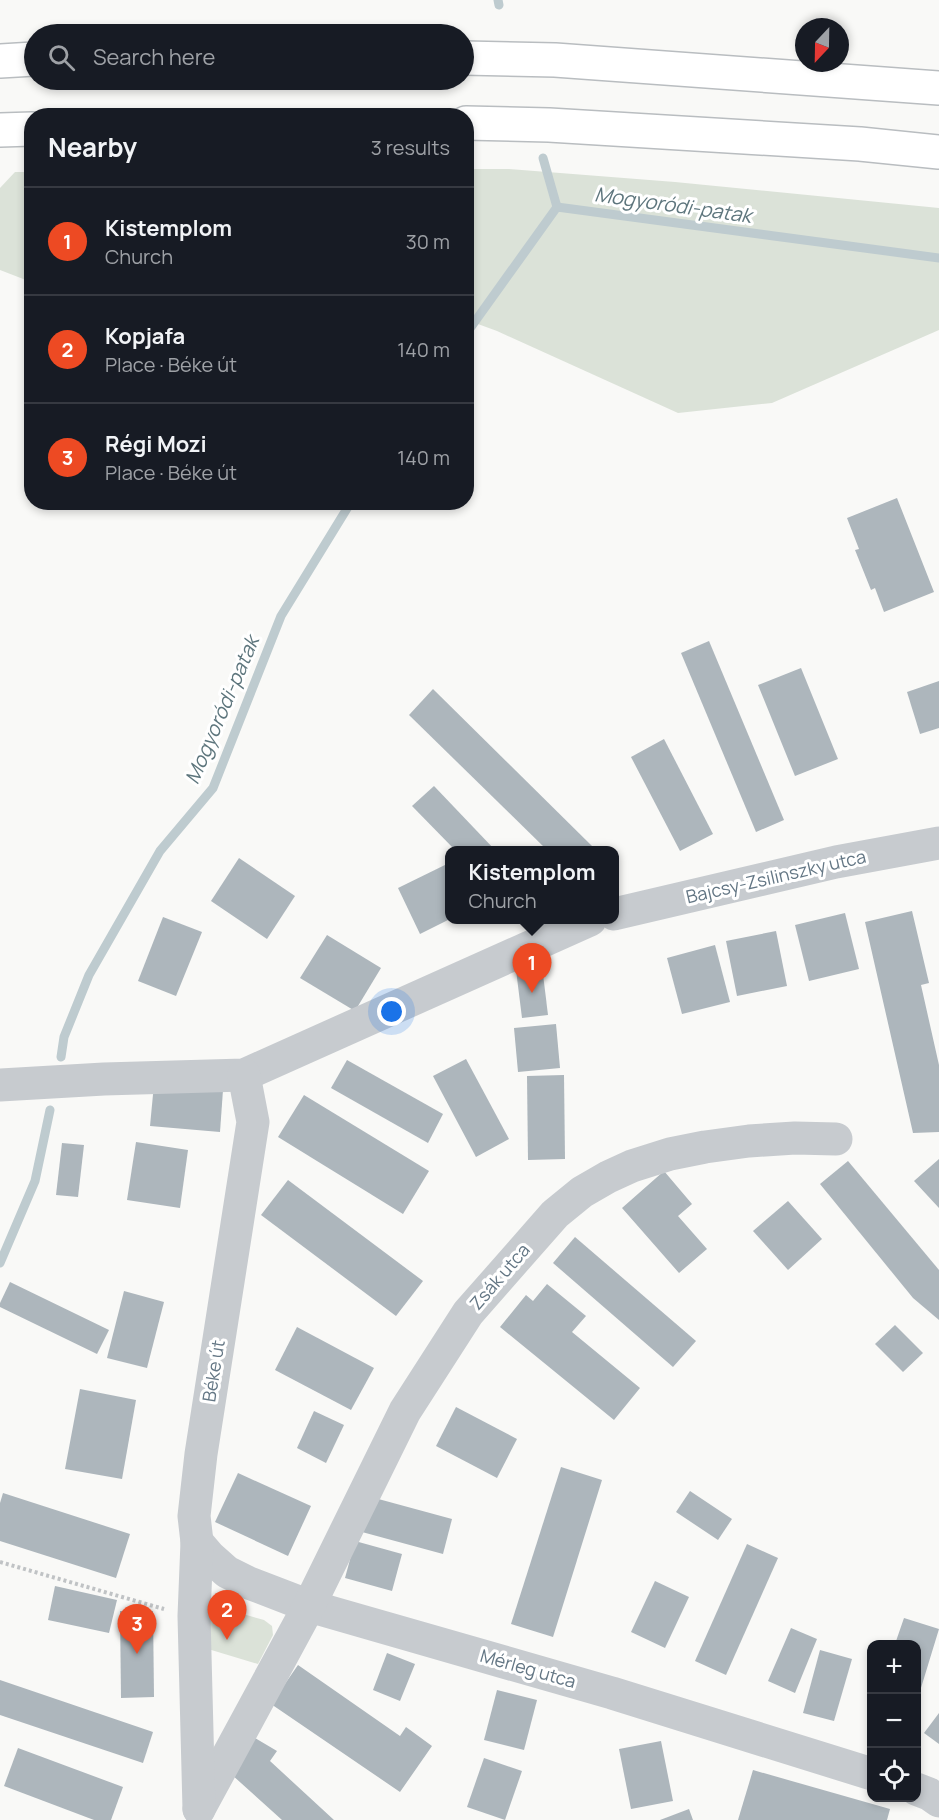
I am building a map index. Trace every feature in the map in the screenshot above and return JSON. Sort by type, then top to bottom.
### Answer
[{"type":"highway","points":[[474,58],[555,60],[939,88]]},
{"type":"highway","points":[[0,61],[24,60]]},
{"type":"highway","points":[[474,123],[549,125],[860,144],[939,152]]},
{"type":"highway","points":[[0,130],[24,129]]},
{"type":"street","name":"Bajcsy-Zsilinszky utca","points":[[619,913],[836,862],[939,843]]},
{"type":"street","points":[[7,1085],[104,1079],[244,1075],[581,924]]},
{"type":"street","name":"Béke út","points":[[198,1814],[194,1616],[197,1542],[194,1516],[201,1454],[253,1122],[244,1075]]},
{"type":"street","name":"Zsák utca","points":[[309,1606],[410,1402],[468,1313],[555,1214],[582,1192],[608,1178],[632,1166],[670,1154],[749,1141],[795,1138],[836,1139]]},
{"type":"street","name":"Mérleg utca","points":[[197,1542],[227,1572],[309,1606],[612,1694],[867,1772]]},
{"type":"street","name":"Béke út","points":[[198,1814],[309,1606]]},
{"type":"street","points":[[921,1791],[939,1801]]},
{"type":"path","points":[[0,1562],[194,1616]]},
{"type":"shaded area","points":[[474,169],[509,169],[675,182],[939,208],[939,330],[772,403],[678,413],[474,323]]},
{"type":"shaded area","points":[[15,172],[24,172],[24,279],[0,270],[0,188]]},
{"type":"shaded area","points":[[229,1610],[264,1620],[272,1626],[273,1635],[258,1664],[208,1649],[208,1620],[216,1613]]},
{"type":"building","points":[[897,498],[934,592],[884,612],[875,588],[871,590],[855,550],[859,549],[847,518]]},
{"type":"building","points":[[709,641],[784,820],[756,832],[681,653]]},
{"type":"building","points":[[801,668],[838,759],[795,776],[758,685]]},
{"type":"building","points":[[939,681],[939,728],[920,734],[907,692]]},
{"type":"building","points":[[433,689],[592,846],[543,846],[409,715]]},
{"type":"building","points":[[664,739],[713,834],[680,851],[631,757]]},
{"type":"building","points":[[434,786],[491,846],[451,846],[412,806]]},
{"type":"building","points":[[239,858],[295,896],[267,939],[211,901]]},
{"type":"building","points":[[445,865],[445,922],[420,934],[398,888]]},
{"type":"building","points":[[912,911],[929,983],[921,985],[939,1065],[939,1132],[913,1133],[865,922]]},
{"type":"building","points":[[845,913],[859,969],[809,981],[795,925]]},
{"type":"building","points":[[163,917],[202,932],[176,996],[138,981]]},
{"type":"building","points":[[776,931],[787,986],[737,996],[726,941]]},
{"type":"building","points":[[327,935],[381,968],[355,1011],[300,978]]},
{"type":"building","points":[[715,945],[730,1002],[682,1014],[667,958]]},
{"type":"building","points":[[542,966],[548,1015],[522,1018],[516,970]]},
{"type":"building","points":[[556,1024],[560,1068],[518,1072],[514,1028]]},
{"type":"building","points":[[466,1059],[509,1139],[476,1157],[433,1076]]},
{"type":"building","points":[[347,1060],[443,1114],[428,1143],[331,1088]]},
{"type":"building","points":[[564,1075],[565,1159],[528,1160],[527,1076]]},
{"type":"building","points":[[154,1084],[223,1090],[220,1132],[150,1126]]},
{"type":"building","points":[[304,1095],[429,1171],[403,1214],[278,1137]]},
{"type":"building","points":[[136,1142],[188,1150],[180,1208],[127,1200]]},
{"type":"building","points":[[62,1143],[84,1145],[78,1197],[56,1195]]},
{"type":"building","points":[[939,1159],[939,1208],[914,1181]]},
{"type":"building","points":[[848,1161],[939,1270],[939,1320],[913,1298],[820,1184]]},
{"type":"building","points":[[664,1171],[692,1204],[678,1216],[707,1249],[679,1273],[622,1208]]},
{"type":"building","points":[[288,1180],[423,1281],[396,1316],[261,1215]]},
{"type":"building","points":[[788,1201],[822,1239],[788,1270],[753,1231]]},
{"type":"building","points":[[575,1237],[696,1341],[673,1367],[553,1263]]},
{"type":"building","points":[[10,1282],[109,1330],[97,1354],[0,1307]]},
{"type":"building","points":[[547,1284],[586,1316],[572,1332],[640,1388],[614,1420],[500,1327],[526,1295],[533,1301]]},
{"type":"building","points":[[124,1291],[164,1302],[147,1368],[107,1358]]},
{"type":"building","points":[[895,1325],[923,1353],[903,1372],[875,1344]]},
{"type":"building","points":[[297,1327],[374,1368],[351,1410],[275,1370]]},
{"type":"building","points":[[80,1389],[136,1400],[122,1479],[65,1469]]},
{"type":"building","points":[[456,1407],[517,1439],[497,1478],[436,1446]]},
{"type":"building","points":[[314,1411],[344,1425],[326,1463],[297,1448]]},
{"type":"building","points":[[561,1467],[602,1480],[553,1637],[511,1624]]},
{"type":"building","points":[[238,1473],[311,1506],[288,1556],[215,1522]]},
{"type":"building","points":[[690,1491],[732,1519],[718,1540],[676,1512]]},
{"type":"building","points":[[3,1493],[130,1534],[116,1578],[0,1541],[0,1503]]},
{"type":"building","points":[[371,1497],[452,1519],[443,1554],[362,1532]]},
{"type":"building","points":[[355,1541],[402,1554],[392,1591],[345,1578]]},
{"type":"building","points":[[747,1544],[778,1558],[726,1675],[695,1661]]},
{"type":"building","points":[[655,1581],[689,1597],[665,1648],[631,1632]]},
{"type":"building","points":[[55,1586],[117,1600],[109,1633],[48,1620]]},
{"type":"building","points":[[120,1611],[153,1611],[154,1697],[121,1698]]},
{"type":"building","points":[[904,1618],[939,1629],[921,1688],[921,1640],[896,1640]]},
{"type":"building","points":[[791,1628],[817,1639],[795,1693],[768,1681]]},
{"type":"building","points":[[820,1650],[852,1659],[834,1721],[803,1713]]},
{"type":"building","points":[[387,1653],[415,1664],[400,1701],[373,1690]]},
{"type":"building","points":[[298,1665],[400,1736],[406,1727],[432,1746],[400,1792],[271,1704]]},
{"type":"building","points":[[0,1680],[153,1732],[143,1763],[0,1715]]},
{"type":"building","points":[[497,1690],[537,1700],[524,1750],[484,1740]]},
{"type":"building","points":[[939,1713],[939,1744],[924,1733]]},
{"type":"building","points":[[255,1738],[277,1751],[270,1761],[334,1820],[282,1820],[231,1774]]},
{"type":"building","points":[[661,1741],[673,1801],[631,1809],[619,1749]]},
{"type":"building","points":[[18,1748],[123,1787],[111,1820],[94,1820],[4,1786]]},
{"type":"building","points":[[484,1758],[522,1771],[505,1820],[467,1807]]},
{"type":"building","points":[[753,1770],[890,1809],[887,1820],[738,1820]]},
{"type":"building","points":[[689,1809],[693,1820],[660,1820]]},
{"type":"waterway","points":[[498,0],[499,5]]},
{"type":"waterway","points":[[543,158],[557,207]]},
{"type":"waterway","name":"Mogyoródi-patak","points":[[474,323],[557,207],[939,258]]},
{"type":"waterway","name":"Mogyoródi-patak","points":[[61,1057],[64,1037],[89,975],[160,851],[213,788],[281,616],[346,510]]},
{"type":"waterway","points":[[0,1263],[35,1181],[50,1110]]},
{"type":"place","name":"Kistemplom","points":[[532,993]]},
{"type":"place","name":"Kopjafa","points":[[227,1640]]},
{"type":"place","name":"Régi Mozi","points":[[137,1654]]}]
